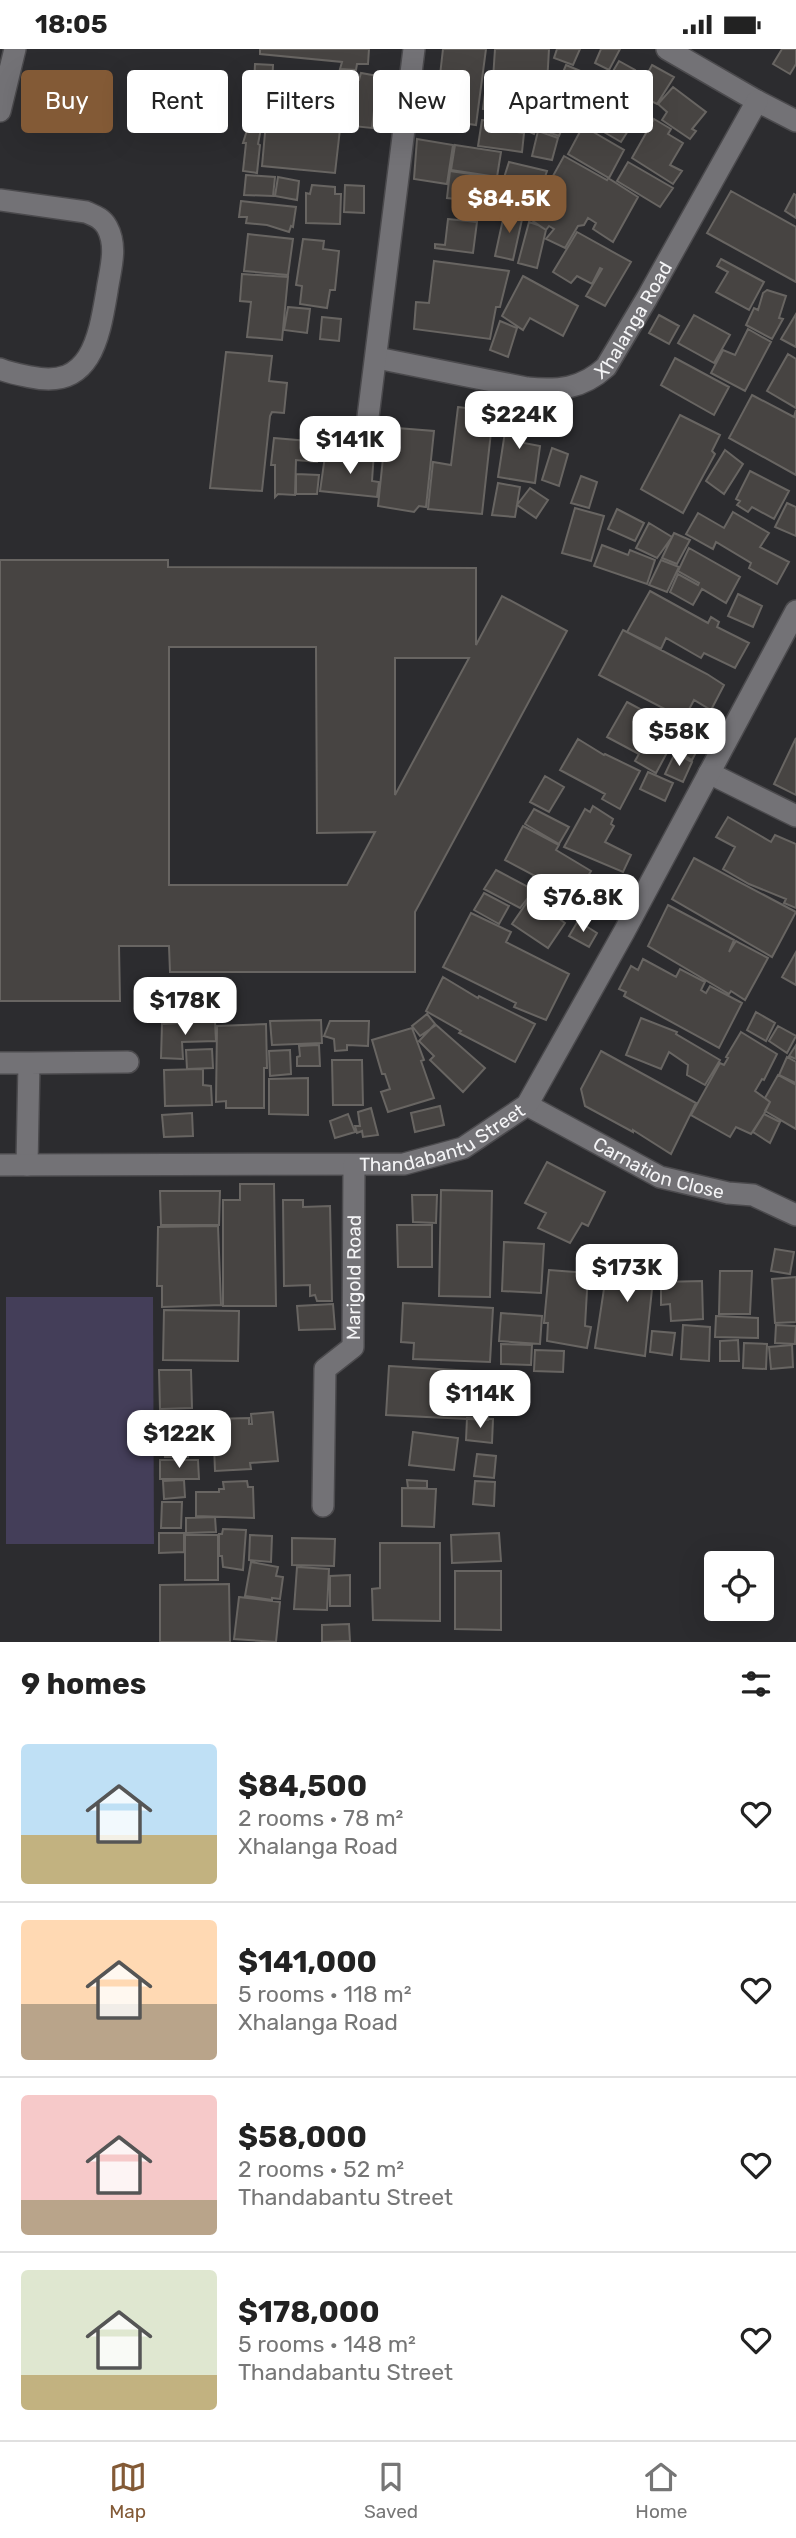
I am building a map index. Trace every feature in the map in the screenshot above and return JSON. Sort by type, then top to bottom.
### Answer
[{"type":"street","points":[[0,111],[15,49]]},
{"type":"street","points":[[366,433],[414,49]]},
{"type":"street","points":[[667,49],[796,121]]},
{"type":"street","name":"Xhalanga Road","points":[[377,358],[527,388],[551,390],[571,388],[597,376],[606,367],[647,298],[757,101]]},
{"type":"street","points":[[0,200],[86,212],[99,217],[108,229],[114,250],[93,349],[85,366],[65,378],[47,380],[0,369]]},
{"type":"street","name":"Thandabantu Street","points":[[0,1165],[404,1164],[463,1149],[527,1105],[624,932],[796,611]]},
{"type":"street","points":[[709,773],[796,816]]},
{"type":"street","points":[[0,1063],[128,1062]]},
{"type":"street","points":[[27,1165],[29,1063]]},
{"type":"street","name":"Carnation Close","points":[[527,1105],[660,1177],[728,1193],[754,1195],[796,1215]]},
{"type":"street","name":"Marigold Road","points":[[323,1506],[325,1370],[353,1347],[354,1165]]},
{"type":"shaded area","points":[[6,1297],[153,1297],[154,1544],[6,1544]]},
{"type":"building","points":[[260,49],[369,49],[368,64],[357,64],[356,70],[340,69],[342,62],[260,54]]},
{"type":"building","points":[[443,49],[486,49],[476,125],[470,124],[470,70],[441,70]]},
{"type":"building","points":[[495,49],[549,49],[548,70],[494,70]]},
{"type":"building","points":[[557,49],[580,49],[573,65],[554,58]]},
{"type":"building","points":[[601,49],[620,49],[609,70],[595,63]]},
{"type":"building","points":[[782,49],[796,49],[796,64],[790,74],[773,64]]},
{"type":"building","points":[[619,61],[635,70],[614,70]]},
{"type":"building","points":[[255,64],[273,65],[273,70],[255,70]]},
{"type":"building","points":[[566,65],[578,70],[564,70]]},
{"type":"building","points":[[652,65],[674,77],[657,104],[653,102],[653,70],[649,70]]},
{"type":"building","points":[[361,73],[373,75],[372,128],[359,127]]},
{"type":"building","points":[[673,87],[706,112],[692,129],[696,131],[690,139],[662,120],[667,112],[658,104]]},
{"type":"building","points":[[482,120],[484,133],[524,133],[522,152],[478,146]]},
{"type":"building","points":[[653,121],[671,129],[668,134],[683,143],[670,165],[682,171],[673,184],[632,158],[646,133],[653,133]]},
{"type":"building","points":[[246,133],[260,133],[257,173],[243,171],[246,143],[243,143]]},
{"type":"building","points":[[265,133],[340,133],[335,173],[262,166]]},
{"type":"building","points":[[538,133],[558,138],[552,160],[532,156]]},
{"type":"building","points":[[579,133],[595,133],[624,150],[609,178],[568,154]]},
{"type":"building","points":[[606,133],[627,133],[621,142]]},
{"type":"building","points":[[417,139],[453,145],[447,184],[414,179]]},
{"type":"building","points":[[455,145],[501,152],[497,177],[451,170]]},
{"type":"building","points":[[564,156],[638,197],[613,242],[593,229],[596,223],[588,218],[584,225],[578,226],[565,248],[546,239],[554,229],[549,226],[546,230],[533,221],[543,207],[538,203]]},
{"type":"building","points":[[509,162],[547,171],[535,207],[513,201],[509,210],[495,206]]},
{"type":"building","points":[[628,162],[673,188],[660,207],[617,181]]},
{"type":"building","points":[[450,171],[490,177],[485,202],[447,198]]},
{"type":"building","points":[[246,175],[275,177],[273,196],[244,195]]},
{"type":"building","points":[[278,177],[299,181],[297,200],[275,196]]},
{"type":"building","points":[[312,185],[335,187],[335,194],[341,194],[340,224],[306,223],[306,193],[310,194]]},
{"type":"building","points":[[345,185],[364,186],[364,213],[344,212]]},
{"type":"building","points":[[731,191],[796,227],[796,282],[707,233]]},
{"type":"building","points":[[794,194],[796,195],[796,218],[785,211]]},
{"type":"building","points":[[241,201],[296,207],[293,227],[291,226],[289,232],[267,225],[246,223],[247,217],[239,217]]},
{"type":"building","points":[[505,210],[523,215],[513,260],[495,256]]},
{"type":"building","points":[[448,219],[477,222],[473,253],[435,248],[435,244],[445,245]]},
{"type":"building","points":[[529,222],[546,230],[537,268],[518,263]]},
{"type":"building","points":[[577,232],[631,262],[605,306],[586,296],[602,269],[600,268],[592,284],[577,276],[571,283],[553,272]]},
{"type":"building","points":[[248,234],[293,239],[288,275],[244,271]]},
{"type":"building","points":[[303,239],[324,241],[323,249],[339,251],[335,290],[330,290],[327,308],[300,304],[302,286],[296,285]]},
{"type":"building","points":[[721,259],[764,282],[749,310],[716,292],[728,272],[717,266]]},
{"type":"building","points":[[434,261],[509,271],[500,307],[496,307],[490,339],[414,329],[416,302],[429,303]]},
{"type":"building","points":[[242,274],[288,277],[282,340],[247,337],[251,302],[240,301]]},
{"type":"building","points":[[523,276],[578,306],[563,336],[530,318],[523,330],[502,316]]},
{"type":"building","points":[[767,290],[786,296],[779,318],[783,319],[772,339],[746,325],[754,308],[758,310],[763,293]]},
{"type":"building","points":[[288,307],[310,309],[307,333],[284,330]]},
{"type":"building","points":[[796,314],[796,347],[781,339]]},
{"type":"building","points":[[659,315],[679,326],[669,344],[649,333]]},
{"type":"building","points":[[694,315],[730,335],[714,363],[678,343]]},
{"type":"building","points":[[322,317],[341,319],[339,341],[320,339]]},
{"type":"building","points":[[500,321],[517,328],[508,357],[490,350]]},
{"type":"building","points":[[748,329],[771,342],[745,391],[711,373],[723,350],[735,355]]},
{"type":"building","points":[[226,352],[272,356],[269,381],[287,383],[284,413],[272,412],[270,416],[262,491],[210,488]]},
{"type":"building","points":[[788,354],[796,359],[796,408],[767,391]]},
{"type":"building","points":[[675,358],[729,387],[714,415],[661,385]]},
{"type":"building","points":[[752,395],[794,417],[796,410],[796,475],[729,438]]},
{"type":"building","points":[[458,407],[490,411],[488,431],[491,432],[482,514],[428,509],[433,462],[451,465]]},
{"type":"building","points":[[511,410],[530,412],[528,435],[525,435],[524,443],[540,446],[535,483],[498,477],[505,432],[509,433]]},
{"type":"building","points":[[680,415],[720,435],[712,451],[715,454],[683,513],[641,489]]},
{"type":"building","points":[[397,428],[434,431],[426,507],[419,506],[414,512],[378,506],[385,439],[396,441]]},
{"type":"building","points":[[274,438],[320,442],[317,462],[296,460],[295,495],[278,494],[275,497],[275,465],[271,465]]},
{"type":"building","points":[[552,448],[568,454],[559,486],[542,480]]},
{"type":"building","points":[[725,450],[743,464],[724,494],[706,481]]},
{"type":"building","points":[[361,451],[374,452],[372,481],[379,482],[377,497],[320,491],[325,456],[360,460]]},
{"type":"building","points":[[750,471],[789,491],[774,519],[752,507],[748,512],[737,505],[740,501],[736,499]]},
{"type":"building","points":[[296,474],[319,475],[317,494],[296,494]]},
{"type":"building","points":[[581,476],[597,482],[589,508],[571,503]]},
{"type":"building","points":[[498,483],[520,487],[515,517],[492,515]]},
{"type":"building","points":[[530,488],[548,500],[536,518],[517,505]]},
{"type":"building","points":[[787,503],[796,507],[796,536],[775,527]]},
{"type":"building","points":[[575,508],[604,516],[591,561],[562,553]]},
{"type":"building","points":[[617,509],[644,523],[635,541],[608,529]]},
{"type":"building","points":[[733,512],[769,533],[760,547],[789,562],[777,584],[749,568],[751,563],[716,542],[713,549],[686,534],[698,513],[724,528]]},
{"type":"building","points":[[649,523],[672,537],[657,558],[636,548]]},
{"type":"building","points":[[674,533],[690,540],[677,564],[662,558]]},
{"type":"building","points":[[602,545],[628,555],[630,550],[655,560],[647,584],[594,566]]},
{"type":"building","points":[[689,548],[740,577],[726,603],[702,589],[693,605],[670,592],[678,574],[698,585],[699,583],[678,571]]},
{"type":"building","points":[[0,560],[168,560],[168,567],[476,568],[476,645],[502,596],[567,631],[415,912],[415,972],[170,972],[169,946],[119,946],[120,1001],[0,1001]],"holes":[[[169,647],[316,647],[317,833],[375,832],[347,885],[169,885]],[[395,658],[469,658],[395,795]]]},
{"type":"building","points":[[661,560],[679,567],[667,592],[649,585]]},
{"type":"building","points":[[650,591],[708,623],[711,617],[719,622],[717,627],[749,643],[735,668],[704,653],[701,658],[666,638],[661,649],[627,632]]},
{"type":"building","points":[[738,594],[762,606],[753,627],[728,616]]},
{"type":"building","points":[[623,630],[724,685],[711,710],[694,700],[684,719],[599,675]]},
{"type":"building","points":[[627,702],[666,723],[669,719],[703,739],[692,760],[670,747],[656,773],[635,761],[639,754],[607,737]]},
{"type":"building","points":[[796,738],[796,795],[774,784]]},
{"type":"building","points":[[578,739],[604,755],[640,771],[620,809],[602,799],[605,794],[560,770]]},
{"type":"building","points":[[675,753],[692,762],[683,782],[665,774]]},
{"type":"building","points":[[648,772],[673,783],[665,801],[640,789]]},
{"type":"building","points":[[545,776],[564,787],[549,812],[530,802]]},
{"type":"building","points":[[593,806],[613,819],[611,824],[614,826],[605,842],[631,855],[623,872],[564,847],[585,809],[590,812]]},
{"type":"building","points":[[534,809],[569,827],[559,844],[525,824]]},
{"type":"building","points":[[728,817],[771,842],[775,835],[796,844],[796,908],[784,903],[786,899],[749,884],[723,869],[735,847],[716,837]]},
{"type":"building","points":[[523,826],[559,845],[556,850],[591,871],[571,904],[550,891],[551,888],[539,878],[505,860]]},
{"type":"building","points":[[694,858],[796,912],[772,957],[672,899]]},
{"type":"building","points":[[496,870],[534,890],[520,908],[484,889]]},
{"type":"building","points":[[484,893],[509,906],[499,924],[474,910]]},
{"type":"building","points":[[530,898],[565,923],[548,948],[512,924]]},
{"type":"building","points":[[668,905],[734,940],[729,952],[736,941],[768,958],[745,1000],[731,991],[729,994],[648,946]]},
{"type":"building","points":[[471,913],[511,932],[506,942],[569,974],[546,1020],[514,1007],[516,1003],[443,967]]},
{"type":"building","points":[[578,921],[597,933],[589,947],[569,936]]},
{"type":"building","points":[[796,952],[796,985],[782,977]]},
{"type":"building","points":[[643,959],[676,977],[680,969],[705,982],[701,990],[706,993],[710,986],[742,1003],[719,1048],[624,996],[626,992],[619,989],[631,966],[638,970]]},
{"type":"building","points":[[443,977],[478,998],[479,996],[535,1024],[515,1062],[459,1033],[461,1031],[426,1011]]},
{"type":"building","points":[[756,1012],[775,1023],[766,1041],[747,1030]]},
{"type":"building","points":[[427,1014],[436,1025],[420,1036],[412,1026]]},
{"type":"building","points":[[641,1018],[677,1032],[676,1034],[720,1060],[705,1085],[687,1075],[688,1065],[669,1052],[661,1069],[626,1055]]},
{"type":"building","points":[[321,1020],[322,1043],[272,1045],[270,1021]]},
{"type":"building","points":[[215,1021],[216,1041],[182,1042],[183,1059],[161,1058],[162,1024]]},
{"type":"building","points":[[330,1021],[369,1021],[368,1046],[347,1045],[347,1050],[335,1051],[334,1039],[324,1036]]},
{"type":"building","points":[[266,1024],[264,1108],[226,1108],[226,1101],[216,1102],[217,1026]]},
{"type":"building","points":[[435,1024],[485,1068],[463,1092],[430,1060],[434,1056],[419,1041]]},
{"type":"building","points":[[778,1026],[796,1036],[787,1053],[769,1041]]},
{"type":"building","points":[[412,1028],[434,1098],[388,1112],[381,1092],[390,1089],[385,1074],[382,1074],[372,1040]]},
{"type":"building","points":[[741,1032],[777,1054],[764,1080],[762,1079],[755,1091],[770,1102],[764,1114],[751,1134],[736,1127],[730,1137],[691,1115],[720,1063],[724,1065]]},
{"type":"building","points":[[319,1045],[320,1066],[297,1066],[299,1046]]},
{"type":"building","points":[[796,1045],[796,1059],[789,1056]]},
{"type":"building","points":[[212,1049],[213,1068],[187,1069],[186,1050]]},
{"type":"building","points":[[290,1050],[291,1074],[270,1076],[269,1051]]},
{"type":"building","points":[[601,1051],[696,1103],[671,1154],[633,1130],[585,1106],[581,1089]]},
{"type":"building","points":[[787,1057],[796,1062],[796,1083],[779,1075]]},
{"type":"building","points":[[332,1060],[362,1060],[363,1105],[333,1105]]},
{"type":"building","points":[[203,1069],[203,1085],[211,1086],[212,1105],[165,1106],[164,1070]]},
{"type":"building","points":[[778,1075],[796,1085],[796,1129],[765,1111],[770,1102],[765,1098]]},
{"type":"building","points":[[308,1078],[308,1115],[269,1114],[269,1079]]},
{"type":"building","points":[[440,1106],[444,1125],[415,1132],[411,1113]]},
{"type":"building","points":[[371,1108],[378,1135],[363,1137],[362,1131],[357,1133],[355,1126],[360,1126],[358,1112]]},
{"type":"building","points":[[192,1113],[193,1136],[164,1137],[162,1115]]},
{"type":"building","points":[[348,1114],[355,1132],[335,1138],[330,1121]]},
{"type":"building","points":[[764,1114],[780,1122],[770,1143],[753,1132]]},
{"type":"building","points":[[547,1162],[605,1192],[588,1226],[582,1223],[570,1243],[538,1228],[546,1213],[525,1203]]},
{"type":"building","points":[[240,1184],[274,1184],[276,1306],[223,1306],[223,1200],[240,1200]]},
{"type":"building","points":[[441,1190],[492,1191],[490,1297],[439,1296]]},
{"type":"building","points":[[160,1191],[220,1191],[219,1225],[161,1225]]},
{"type":"building","points":[[412,1195],[437,1195],[436,1223],[413,1222]]},
{"type":"building","points":[[283,1200],[303,1200],[303,1207],[330,1206],[332,1301],[317,1301],[315,1295],[310,1296],[310,1285],[284,1286]]},
{"type":"building","points":[[397,1225],[432,1225],[432,1267],[398,1267]]},
{"type":"building","points":[[218,1226],[221,1305],[162,1307],[162,1286],[157,1286],[158,1227]]},
{"type":"building","points":[[504,1242],[544,1244],[541,1293],[502,1291]]},
{"type":"building","points":[[625,1247],[656,1251],[645,1356],[595,1348],[607,1269],[623,1272]]},
{"type":"building","points":[[775,1249],[794,1252],[790,1274],[771,1271]]},
{"type":"building","points":[[549,1270],[588,1273],[585,1326],[591,1327],[587,1348],[547,1341],[548,1323],[544,1323]]},
{"type":"building","points":[[720,1271],[752,1271],[750,1314],[719,1314]]},
{"type":"building","points":[[796,1277],[796,1322],[775,1323],[772,1279]]},
{"type":"building","points":[[702,1281],[703,1319],[671,1321],[670,1304],[661,1305],[661,1282]]},
{"type":"building","points":[[403,1303],[493,1308],[490,1362],[413,1359],[414,1343],[401,1342]]},
{"type":"building","points":[[333,1304],[335,1329],[299,1330],[297,1306]]},
{"type":"building","points":[[164,1310],[239,1311],[238,1361],[163,1360]]},
{"type":"building","points":[[501,1313],[542,1316],[540,1344],[499,1341]]},
{"type":"building","points":[[716,1316],[758,1318],[758,1338],[715,1337]]},
{"type":"building","points":[[683,1325],[710,1327],[709,1361],[681,1359]]},
{"type":"building","points":[[776,1325],[796,1326],[795,1344],[775,1343]]},
{"type":"building","points":[[652,1331],[675,1333],[672,1355],[650,1352]]},
{"type":"building","points":[[738,1340],[739,1361],[720,1361],[720,1341]]},
{"type":"building","points":[[744,1343],[767,1344],[766,1369],[743,1368]]},
{"type":"building","points":[[501,1344],[532,1345],[531,1365],[501,1364]]},
{"type":"building","points":[[792,1345],[793,1367],[771,1369],[769,1347]]},
{"type":"building","points":[[535,1350],[564,1351],[563,1372],[534,1371]]},
{"type":"building","points":[[389,1366],[489,1372],[488,1420],[386,1415]]},
{"type":"building","points":[[159,1370],[191,1370],[192,1408],[160,1409]]},
{"type":"building","points":[[273,1412],[278,1461],[250,1463],[251,1469],[215,1471],[213,1419],[249,1418],[249,1424],[252,1424],[251,1414]]},
{"type":"building","points":[[188,1414],[188,1457],[165,1457],[164,1415]]},
{"type":"building","points":[[467,1418],[493,1419],[492,1443],[466,1440]]},
{"type":"building","points":[[413,1432],[458,1438],[454,1470],[409,1465]]},
{"type":"building","points":[[477,1454],[496,1456],[494,1478],[474,1476]]},
{"type":"building","points":[[160,1460],[198,1460],[199,1479],[160,1479]]},
{"type":"building","points":[[184,1480],[185,1497],[164,1499],[163,1481]]},
{"type":"building","points":[[407,1480],[427,1481],[427,1488],[408,1488]]},
{"type":"building","points":[[247,1481],[248,1487],[253,1487],[254,1518],[196,1516],[196,1492],[219,1492],[219,1489],[224,1489],[223,1482]]},
{"type":"building","points":[[475,1481],[495,1482],[494,1506],[473,1504]]},
{"type":"building","points":[[402,1488],[436,1489],[434,1527],[402,1526]]},
{"type":"building","points":[[162,1502],[182,1502],[181,1528],[161,1528]]},
{"type":"building","points":[[215,1517],[216,1532],[186,1533],[186,1518]]},
{"type":"building","points":[[223,1529],[246,1530],[243,1570],[223,1567],[222,1556],[219,1556],[219,1534],[222,1534]]},
{"type":"building","points":[[159,1533],[184,1533],[184,1552],[159,1553]]},
{"type":"building","points":[[499,1533],[501,1561],[452,1563],[451,1535]]},
{"type":"building","points":[[185,1535],[218,1535],[218,1580],[185,1580]]},
{"type":"building","points":[[250,1535],[272,1536],[271,1562],[249,1560]]},
{"type":"building","points":[[292,1538],[335,1539],[334,1566],[292,1565]]},
{"type":"building","points":[[380,1543],[440,1543],[440,1621],[373,1620],[372,1589],[380,1588]]},
{"type":"building","points":[[251,1562],[278,1567],[276,1576],[283,1577],[280,1599],[245,1596]]},
{"type":"building","points":[[297,1567],[329,1569],[327,1610],[294,1609]]},
{"type":"building","points":[[455,1571],[501,1571],[501,1630],[455,1629]]},
{"type":"building","points":[[350,1575],[350,1606],[330,1606],[330,1576]]},
{"type":"building","points":[[229,1584],[230,1642],[160,1642],[160,1585]]},
{"type":"building","points":[[239,1597],[280,1602],[276,1642],[234,1639]]},
{"type":"building","points":[[349,1624],[350,1641],[322,1642],[322,1625]]}]
